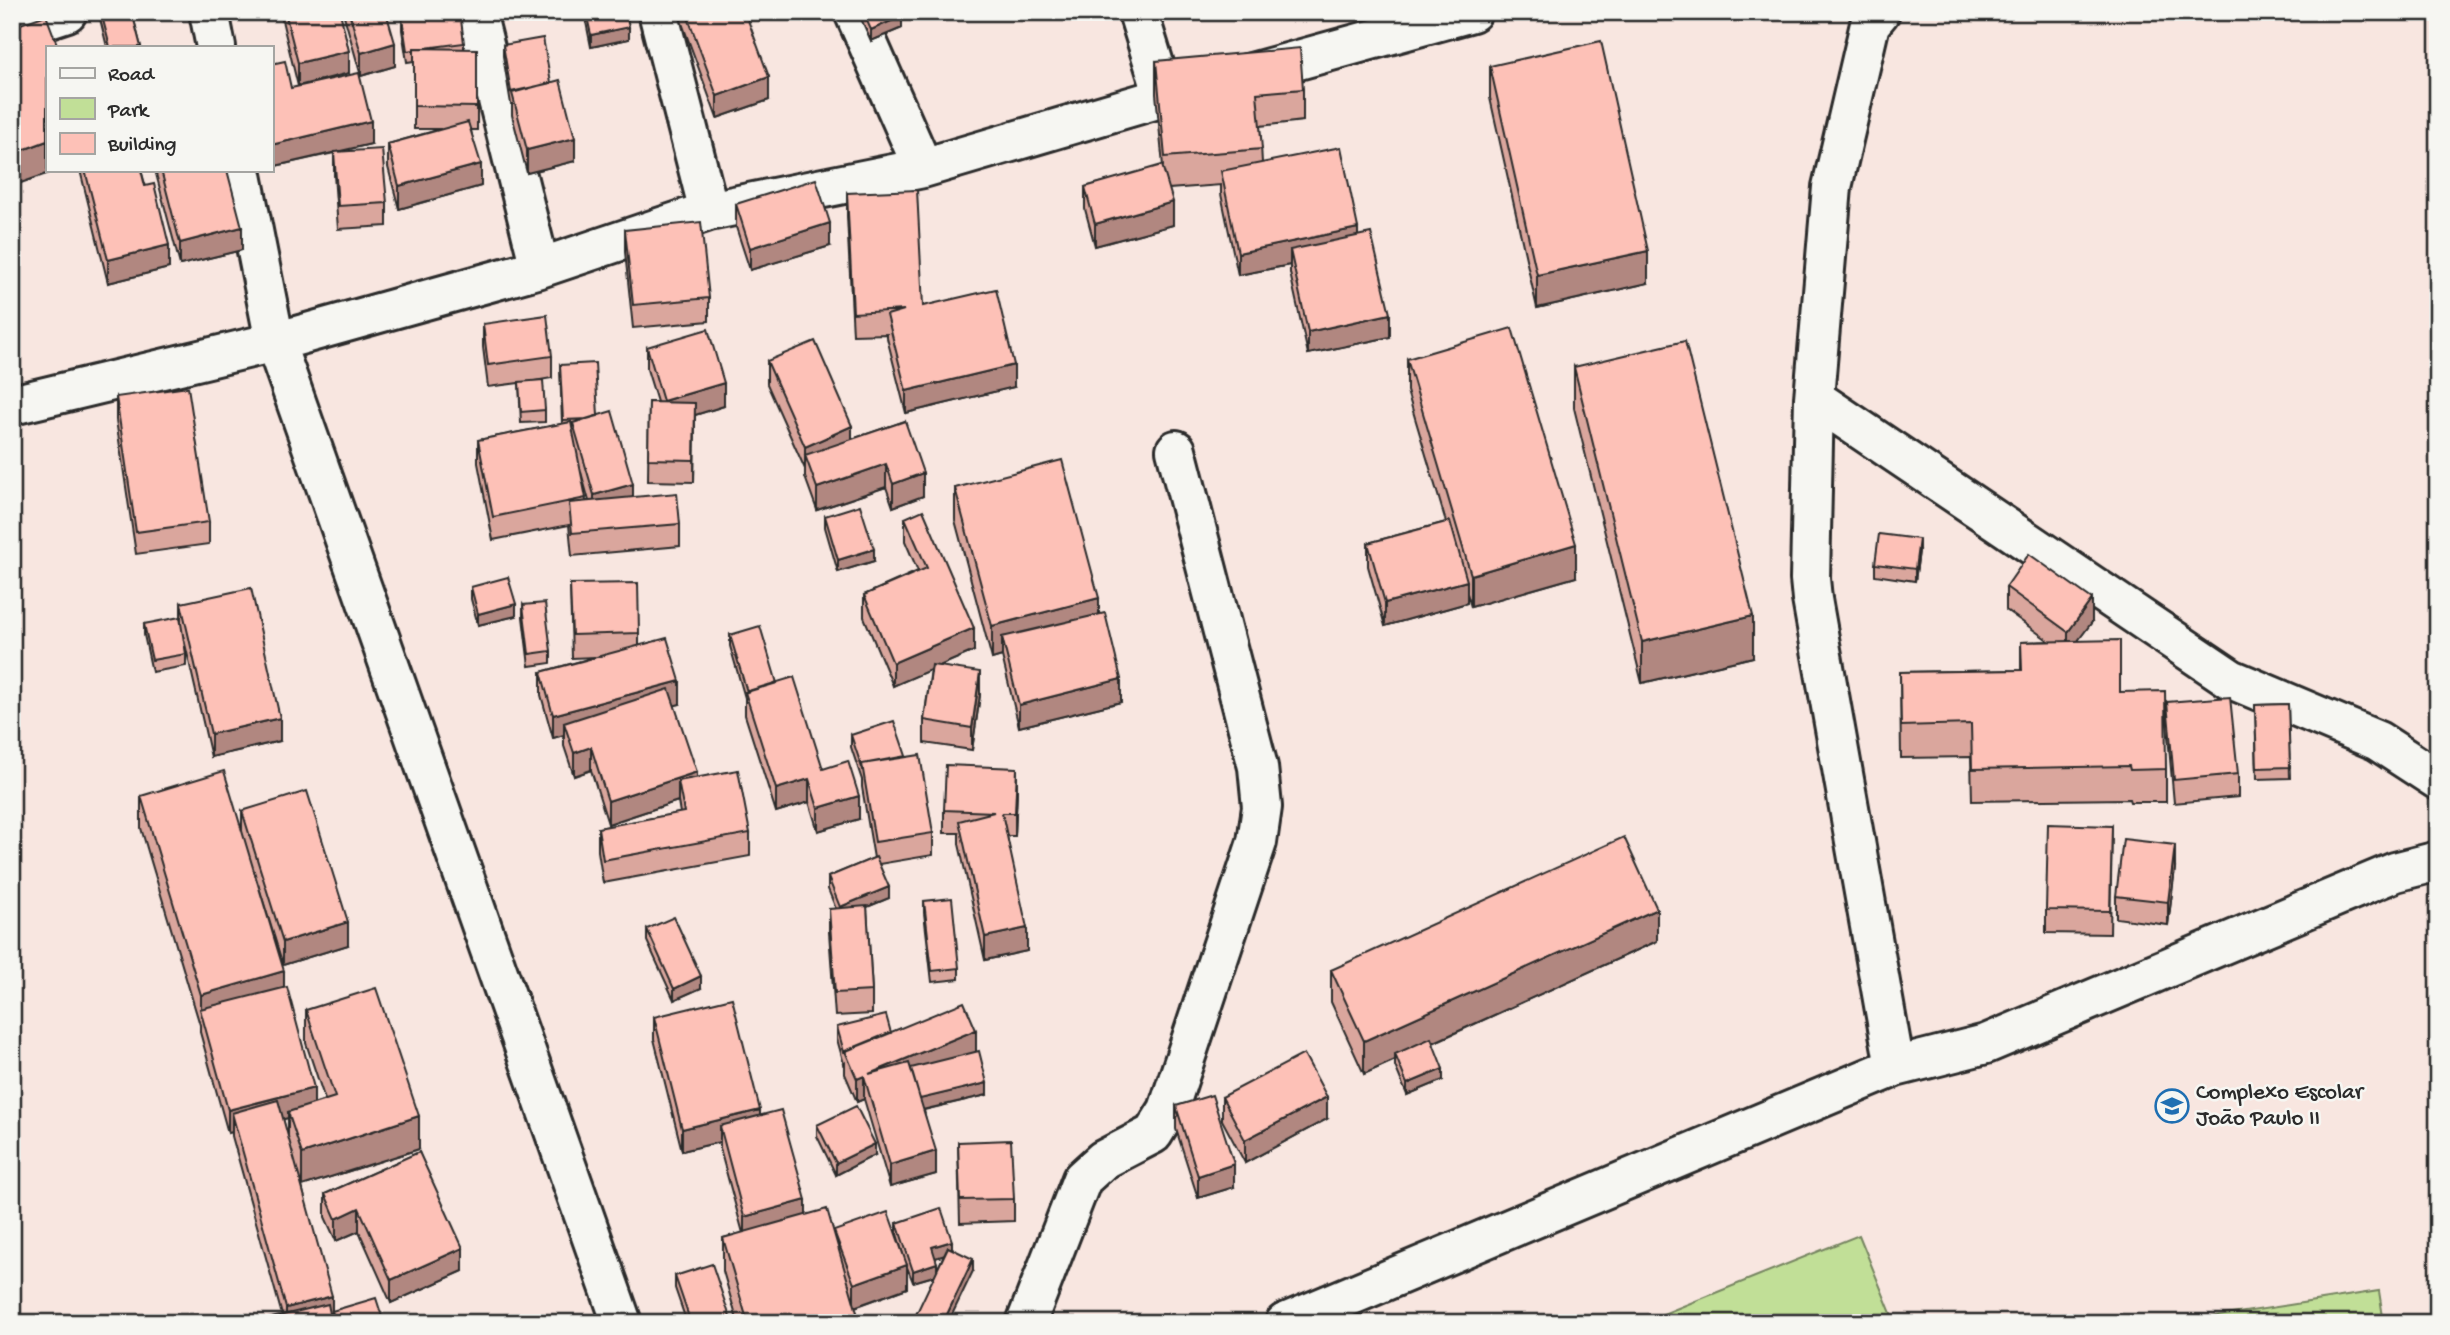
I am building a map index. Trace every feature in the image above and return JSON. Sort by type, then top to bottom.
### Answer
[{"type":"street","points":[[12,30],[67,12]]},
{"type":"street","points":[[209,12],[216,46]]},
{"type":"street","points":[[476,12],[540,268]]},
{"type":"street","points":[[658,12],[709,211]]},
{"type":"street","points":[[854,12],[923,168]]},
{"type":"street","points":[[1138,12],[1164,97]]},
{"type":"street","points":[[12,405],[275,342],[540,268],[709,211],[923,168],[1164,97],[1472,12]]},
{"type":"street","points":[[1880,12],[1870,24],[1832,187],[1814,398],[1812,599],[1895,1066]]},
{"type":"street","points":[[241,172],[275,342],[622,1323]]},
{"type":"street","points":[[1814,398],[2231,679],[2378,741],[2438,779]]},
{"type":"street","points":[[1026,1323],[1082,1179],[1103,1160],[1153,1134],[1168,1110],[1257,842],[1262,807],[1258,767],[1175,450]]},
{"type":"street","points":[[1285,1323],[1895,1066],[1986,1044],[2395,872],[2438,861]]},
{"type":"green space","points":[[1859,1235],[1895,1323],[1641,1323]]},
{"type":"green space","points":[[2379,1291],[2384,1323],[2199,1323],[2199,1319]]},
{"type":"building","points":[[101,12],[132,12],[141,46],[110,46]]},
{"type":"building","points":[[285,12],[340,12],[349,51],[298,63]]},
{"type":"building","points":[[349,12],[386,12],[395,43],[361,53]]},
{"type":"building","points":[[460,12],[464,43],[407,51],[402,18]]},
{"type":"building","points":[[586,12],[626,12],[629,27],[591,35]]},
{"type":"building","points":[[686,12],[745,12],[769,77],[717,96]]},
{"type":"building","points":[[863,12],[900,12],[902,16],[871,30]]},
{"type":"building","points":[[46,15],[58,46],[46,46],[46,141],[12,154],[12,27]]},
{"type":"building","points":[[543,38],[551,83],[511,92],[503,45]]},
{"type":"building","points":[[1601,41],[1648,251],[1537,275],[1490,66]]},
{"type":"building","points":[[414,48],[477,49],[477,107],[414,106]]},
{"type":"building","points":[[1300,48],[1303,89],[1257,93],[1262,149],[1165,157],[1156,61]]},
{"type":"building","points":[[285,61],[291,88],[359,73],[371,121],[273,145],[273,64]]},
{"type":"building","points":[[560,80],[575,138],[527,150],[512,93]]},
{"type":"building","points":[[468,122],[481,164],[399,186],[388,144]]},
{"type":"building","points":[[1341,147],[1358,228],[1238,253],[1221,171]]},
{"type":"building","points":[[382,149],[387,203],[338,206],[334,152]]},
{"type":"building","points":[[1162,165],[1173,202],[1095,224],[1085,187]]},
{"type":"building","points":[[86,172],[142,172],[145,186],[154,184],[169,245],[108,260]]},
{"type":"building","points":[[162,172],[228,172],[242,227],[180,243]]},
{"type":"building","points":[[816,179],[830,223],[750,248],[736,204]]},
{"type":"building","points":[[917,190],[923,306],[996,289],[1014,365],[906,391],[887,315],[904,310],[853,313],[847,193]]},
{"type":"building","points":[[701,222],[709,298],[633,305],[625,230]]},
{"type":"building","points":[[1371,233],[1390,314],[1308,332],[1290,250]]},
{"type":"building","points":[[547,315],[552,356],[488,365],[483,324]]},
{"type":"building","points":[[1512,328],[1576,544],[1471,575],[1407,359]]},
{"type":"building","points":[[708,329],[724,383],[663,401],[647,347]]},
{"type":"building","points":[[815,341],[852,426],[805,447],[767,361]]},
{"type":"building","points":[[1685,341],[1753,616],[1642,642],[1574,367]]},
{"type":"building","points":[[595,363],[598,416],[563,420],[560,365]]},
{"type":"building","points":[[543,380],[545,410],[521,412],[519,382]]},
{"type":"building","points":[[188,387],[209,522],[136,532],[116,397]]},
{"type":"building","points":[[649,402],[695,403],[694,460],[648,459]]},
{"type":"building","points":[[612,411],[633,484],[594,495],[573,423]]},
{"type":"building","points":[[905,421],[923,473],[893,484],[886,464],[817,488],[805,455]]},
{"type":"building","points":[[571,422],[586,498],[493,517],[478,440]]},
{"type":"building","points":[[1062,460],[1099,598],[992,626],[955,488]]},
{"type":"building","points":[[677,493],[680,524],[572,533],[569,503]]},
{"type":"building","points":[[860,505],[874,549],[838,560],[825,516]]},
{"type":"building","points":[[923,510],[974,628],[893,663],[864,595],[927,568],[905,518]]},
{"type":"building","points":[[1450,521],[1467,581],[1385,603],[1368,543]]},
{"type":"building","points":[[1879,534],[1919,539],[1915,569],[1875,564]]},
{"type":"building","points":[[2029,554],[2092,599],[2068,632],[2006,587]]},
{"type":"building","points":[[508,577],[516,604],[478,614],[471,587]]},
{"type":"building","points":[[638,583],[639,633],[572,635],[570,584]]},
{"type":"building","points":[[251,588],[280,718],[211,734],[181,603]]},
{"type":"building","points":[[545,603],[551,651],[529,654],[523,605]]},
{"type":"building","points":[[1105,613],[1121,679],[1019,705],[1002,637]]},
{"type":"building","points":[[180,617],[186,654],[152,660],[144,624]]},
{"type":"building","points":[[760,626],[777,683],[747,692],[730,635]]},
{"type":"building","points":[[667,638],[680,681],[553,715],[541,672]]},
{"type":"building","points":[[2120,640],[2120,692],[2165,691],[2166,769],[2130,770],[2129,766],[1972,769],[1971,724],[1901,726],[1900,672],[2022,670],[2021,642]]},
{"type":"building","points":[[932,665],[980,672],[972,728],[924,720]]},
{"type":"building","points":[[794,677],[823,769],[848,761],[859,796],[818,808],[809,779],[776,789],[745,692]]},
{"type":"building","points":[[669,689],[697,772],[608,801],[591,747],[574,753],[564,723]]},
{"type":"building","points":[[2230,697],[2238,774],[2174,780],[2167,702]]},
{"type":"building","points":[[2288,704],[2290,767],[2257,768],[2255,705]]},
{"type":"building","points":[[894,721],[906,756],[862,764],[862,768],[851,735]]},
{"type":"building","points":[[920,755],[933,833],[875,842],[862,764]]},
{"type":"building","points":[[946,765],[1017,768],[1015,813],[1002,813],[1027,928],[985,937],[959,821],[994,812],[944,810]]},
{"type":"building","points":[[738,770],[750,833],[603,860],[598,828],[684,812],[678,781]]},
{"type":"building","points":[[224,771],[284,971],[201,995],[141,796]]},
{"type":"building","points":[[307,791],[348,922],[283,942],[242,811]]},
{"type":"building","points":[[2048,824],[2112,826],[2110,911],[2046,910]]},
{"type":"building","points":[[1624,837],[1657,909],[1364,1041],[1331,970]]},
{"type":"building","points":[[2123,839],[2175,845],[2168,902],[2116,896]]},
{"type":"building","points":[[876,857],[889,887],[840,907],[828,877]]},
{"type":"building","points":[[952,898],[959,968],[932,971],[924,901]]},
{"type":"building","points":[[867,906],[872,991],[835,993],[829,909]]},
{"type":"building","points":[[674,917],[701,976],[674,989],[647,929]]},
{"type":"building","points":[[287,987],[314,1088],[228,1110],[200,1009]]},
{"type":"building","points":[[376,988],[419,1116],[302,1154],[288,1112],[335,1097],[306,1010]]},
{"type":"building","points":[[732,998],[760,1110],[682,1129],[654,1017]]},
{"type":"building","points":[[964,1002],[976,1030],[869,1074],[909,1063],[936,1151],[890,1165],[864,1076],[857,1079],[845,1051]]},
{"type":"building","points":[[886,1015],[891,1033],[844,1052],[837,1027]]},
{"type":"building","points":[[1431,1038],[1443,1069],[1407,1084],[1395,1054]]},
{"type":"building","points":[[979,1051],[987,1083],[920,1099],[911,1068]]},
{"type":"building","points":[[1304,1054],[1327,1097],[1245,1140],[1222,1097]]},
{"type":"building","points":[[1212,1095],[1234,1164],[1198,1176],[1176,1106]]},
{"type":"building","points":[[278,1100],[332,1296],[286,1308],[232,1113]]},
{"type":"building","points":[[856,1106],[875,1144],[836,1163],[817,1125]]},
{"type":"building","points":[[781,1110],[806,1200],[744,1217],[720,1126]]},
{"type":"building","points":[[1011,1140],[1014,1199],[960,1200],[958,1142]]},
{"type":"building","points":[[419,1152],[463,1248],[391,1280],[359,1208],[336,1219],[325,1194]]},
{"type":"building","points":[[941,1208],[952,1241],[932,1247],[937,1263],[913,1271],[897,1223]]},
{"type":"building","points":[[827,1209],[860,1323],[748,1323],[723,1238]]},
{"type":"building","points":[[888,1212],[907,1265],[854,1284],[834,1231]]},
{"type":"building","points":[[948,1247],[973,1259],[943,1323],[912,1323]]},
{"type":"building","points":[[712,1264],[732,1323],[691,1323],[675,1276]]},
{"type":"building","points":[[376,1298],[384,1323],[336,1323],[332,1311]]},
{"type":"building","points":[[328,1304],[332,1323],[251,1323]]},
{"type":"place","name":"Complexo Escolar João Paulo II","points":[[2172,1106]]}]
